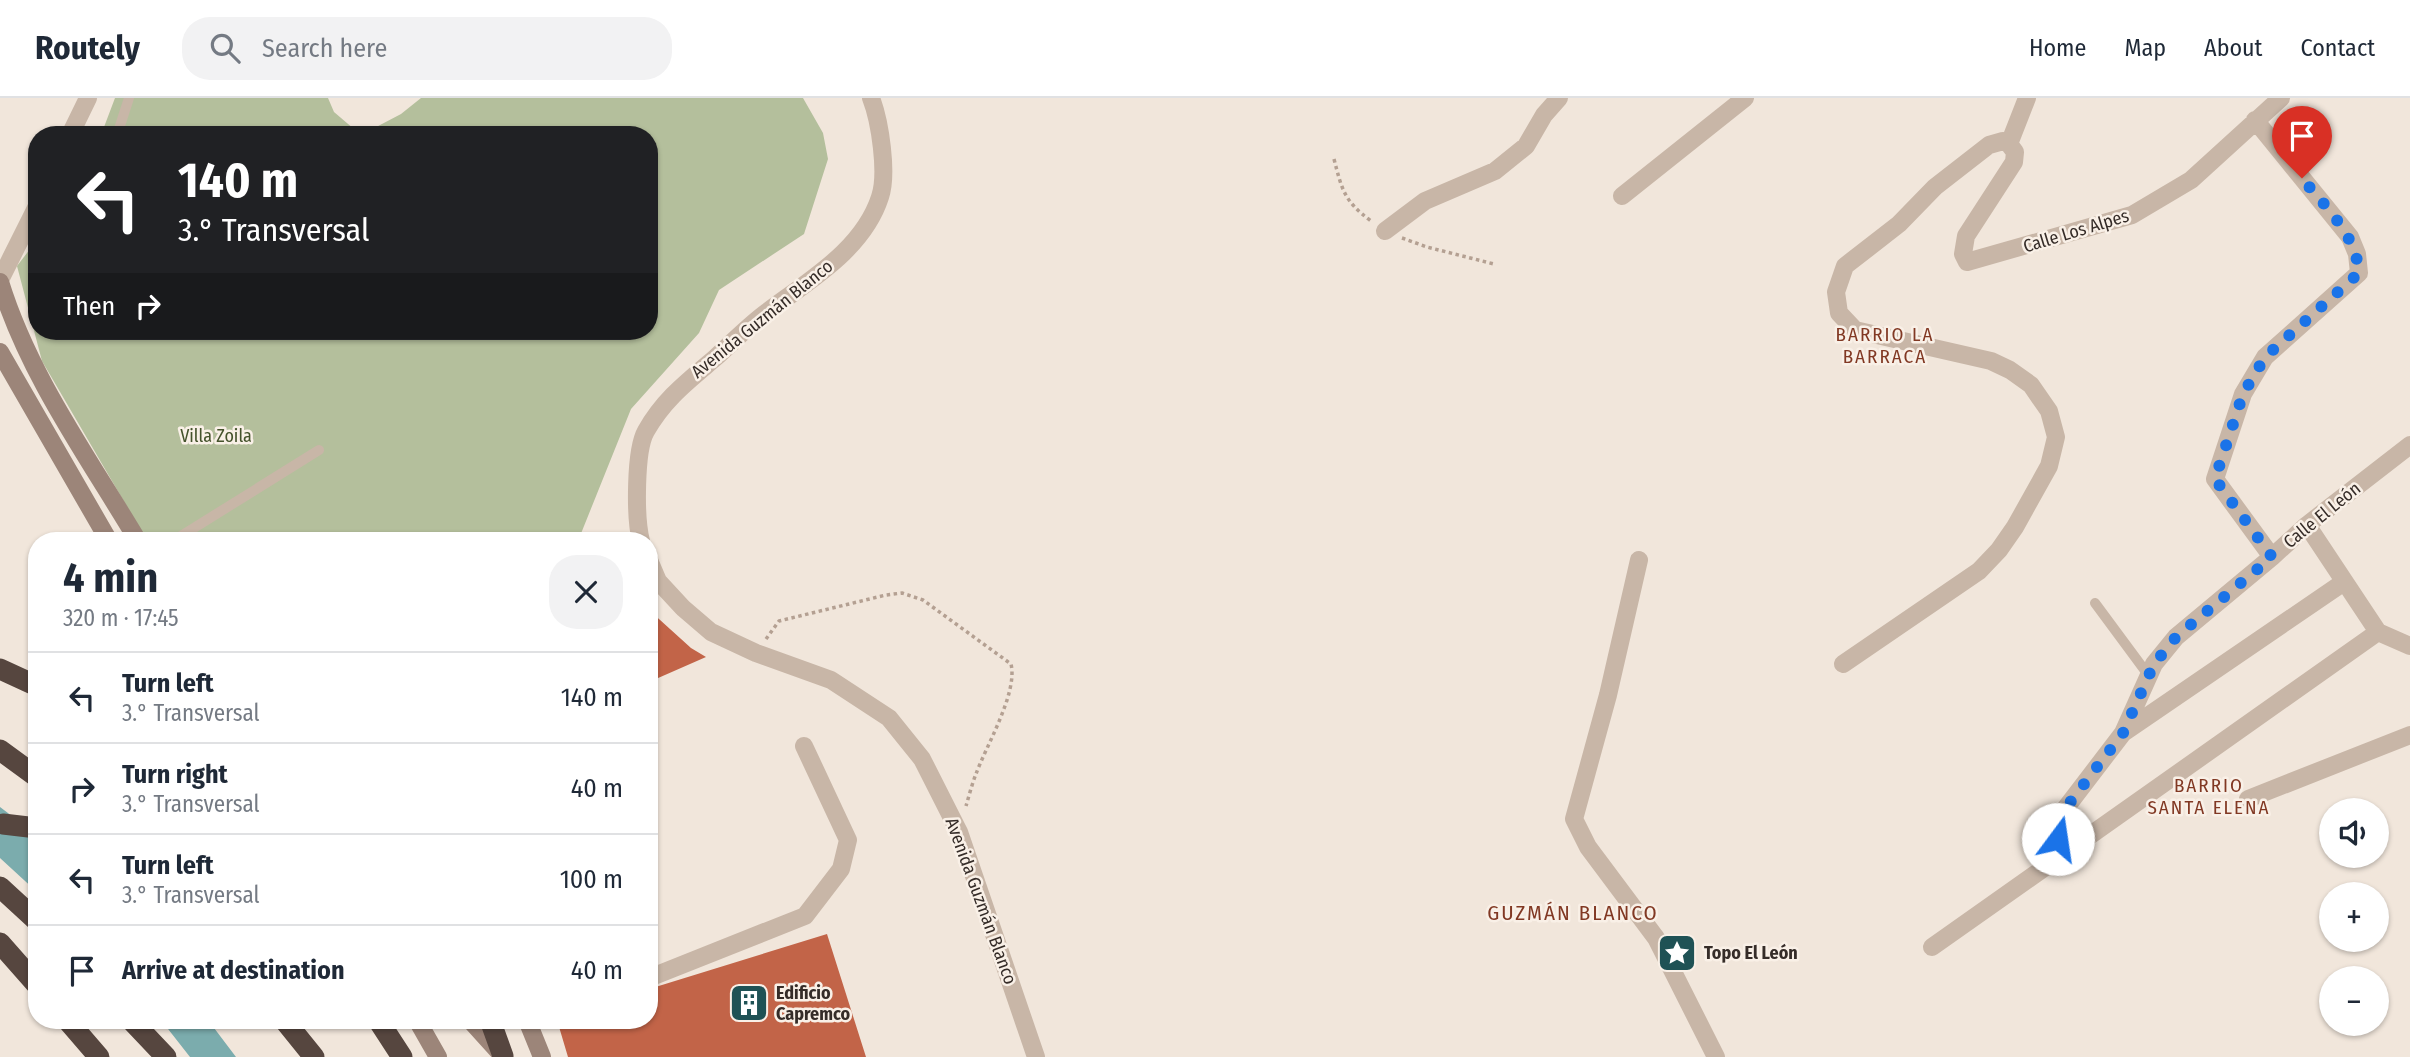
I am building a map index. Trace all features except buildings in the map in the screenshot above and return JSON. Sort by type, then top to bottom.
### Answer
[{"type":"highway","points":[[0,670],[28,682]]},
{"type":"highway","points":[[0,750],[28,770]]},
{"type":"highway","points":[[2,824],[28,827]]},
{"type":"highway","points":[[0,887],[28,912]]},
{"type":"highway","points":[[0,943],[28,975]]},
{"type":"highway","points":[[75,1029],[99,1057]]},
{"type":"highway","points":[[140,1029],[166,1057]]},
{"type":"highway","points":[[291,1029],[314,1057]]},
{"type":"highway","points":[[384,1029],[402,1057]]},
{"type":"highway","points":[[493,1029],[503,1056]]},
{"type":"main road","points":[[0,281],[12,321],[30,361],[133,532]]},
{"type":"main road","points":[[0,352],[104,532]]},
{"type":"main road","points":[[2,824],[28,819]]},
{"type":"main road","points":[[422,1029],[438,1057]]},
{"type":"main road","points":[[478,1029],[503,1056]]},
{"type":"main road","points":[[535,1029],[542,1057]]},
{"type":"street","points":[[75,126],[88,98]]},
{"type":"street","name":"Avenida Guzmán Blanco","points":[[640,532],[637,483],[644,433],[674,391],[765,314],[819,275],[859,237],[881,196],[883,155],[871,98]]},
{"type":"street","points":[[1385,231],[1425,201],[1495,172],[1526,146],[1544,115],[1559,98]]},
{"type":"street","points":[[1622,196],[1745,98]]},
{"type":"street","points":[[1843,664],[1979,570],[1999,550],[2015,527],[2049,466],[2056,437],[2049,411],[2031,384],[1991,361],[1855,330],[1839,313],[1836,292],[1844,266],[1899,224],[1935,187],[1989,145],[2003,141],[2009,144],[2027,98]]},
{"type":"street","name":"Calle Los Alpes","points":[[2009,144],[2015,152],[2014,162],[1966,236],[1963,254],[1968,262],[2132,215],[2191,180],[2281,98]]},
{"type":"street","points":[[2255,120],[2350,237],[2357,254],[2359,273],[2265,357],[2243,394],[2215,479],[2272,557]]},
{"type":"street","points":[[0,281],[28,224]]},
{"type":"street","name":"Calle El León","points":[[2061,856],[2055,822],[2123,733],[2154,664],[2176,637],[2272,557],[2307,524],[2410,445]]},
{"type":"street","points":[[2307,524],[2378,632],[2410,646]]},
{"type":"street","points":[[1639,560],[1608,695],[1574,819],[1588,848],[1656,938],[1716,1057]]},
{"type":"street","name":"Avenida Guzmán Blanco","points":[[658,581],[683,608],[711,632],[756,653],[831,680],[889,718],[922,759],[958,832],[1036,1057]]},
{"type":"street","points":[[2123,733],[2344,582]]},
{"type":"street","points":[[1932,947],[2378,632]]},
{"type":"street","points":[[2248,799],[2410,735]]},
{"type":"street","points":[[658,974],[805,916],[841,869],[848,839],[804,746]]},
{"type":"lane","points":[[120,126],[129,98]]},
{"type":"lane","points":[[187,532],[319,450]]},
{"type":"lane","points":[[2095,603],[2149,676]]},
{"type":"path","points":[[756,653],[779,621],[902,593],[923,600],[1011,664],[1013,674],[1002,715],[975,775],[958,832]]},
{"type":"green space","points":[[115,98],[328,98],[334,112],[350,126],[104,126]]},
{"type":"green space","name":"Villa Zoila","points":[[421,98],[803,98],[823,133],[828,159],[804,234],[719,290],[699,333],[631,409],[582,532],[142,532],[42,361],[36,340],[658,340],[658,126],[378,126],[401,114]]},
{"type":"green space","name":"Villa Zoila","points":[[28,252],[28,308],[17,266]]},
{"type":"water","points":[[0,807],[28,828],[28,884],[0,858]]},
{"type":"water","points":[[168,1029],[215,1029],[236,1057],[190,1057]]},
{"type":"place","name":"Topo El León","points":[[1677,953]]},
{"type":"place","name":"Edificio Capremco","points":[[749,1003]]},
{"type":"district","name":"BARRIO LA BARRACA","points":[[1885,345]]},
{"type":"district","name":"BARRIO SANTA ELENA","points":[[2209,796]]},
{"type":"district","name":"GUZMÁN BLANCO","points":[[1573,913]]},
{"type":"route","points":[[2058,839],[2055,822],[2123,733],[2154,664],[2176,637],[2272,557],[2215,479],[2243,394],[2265,357],[2359,273],[2357,254],[2350,237],[2302,178]]}]
